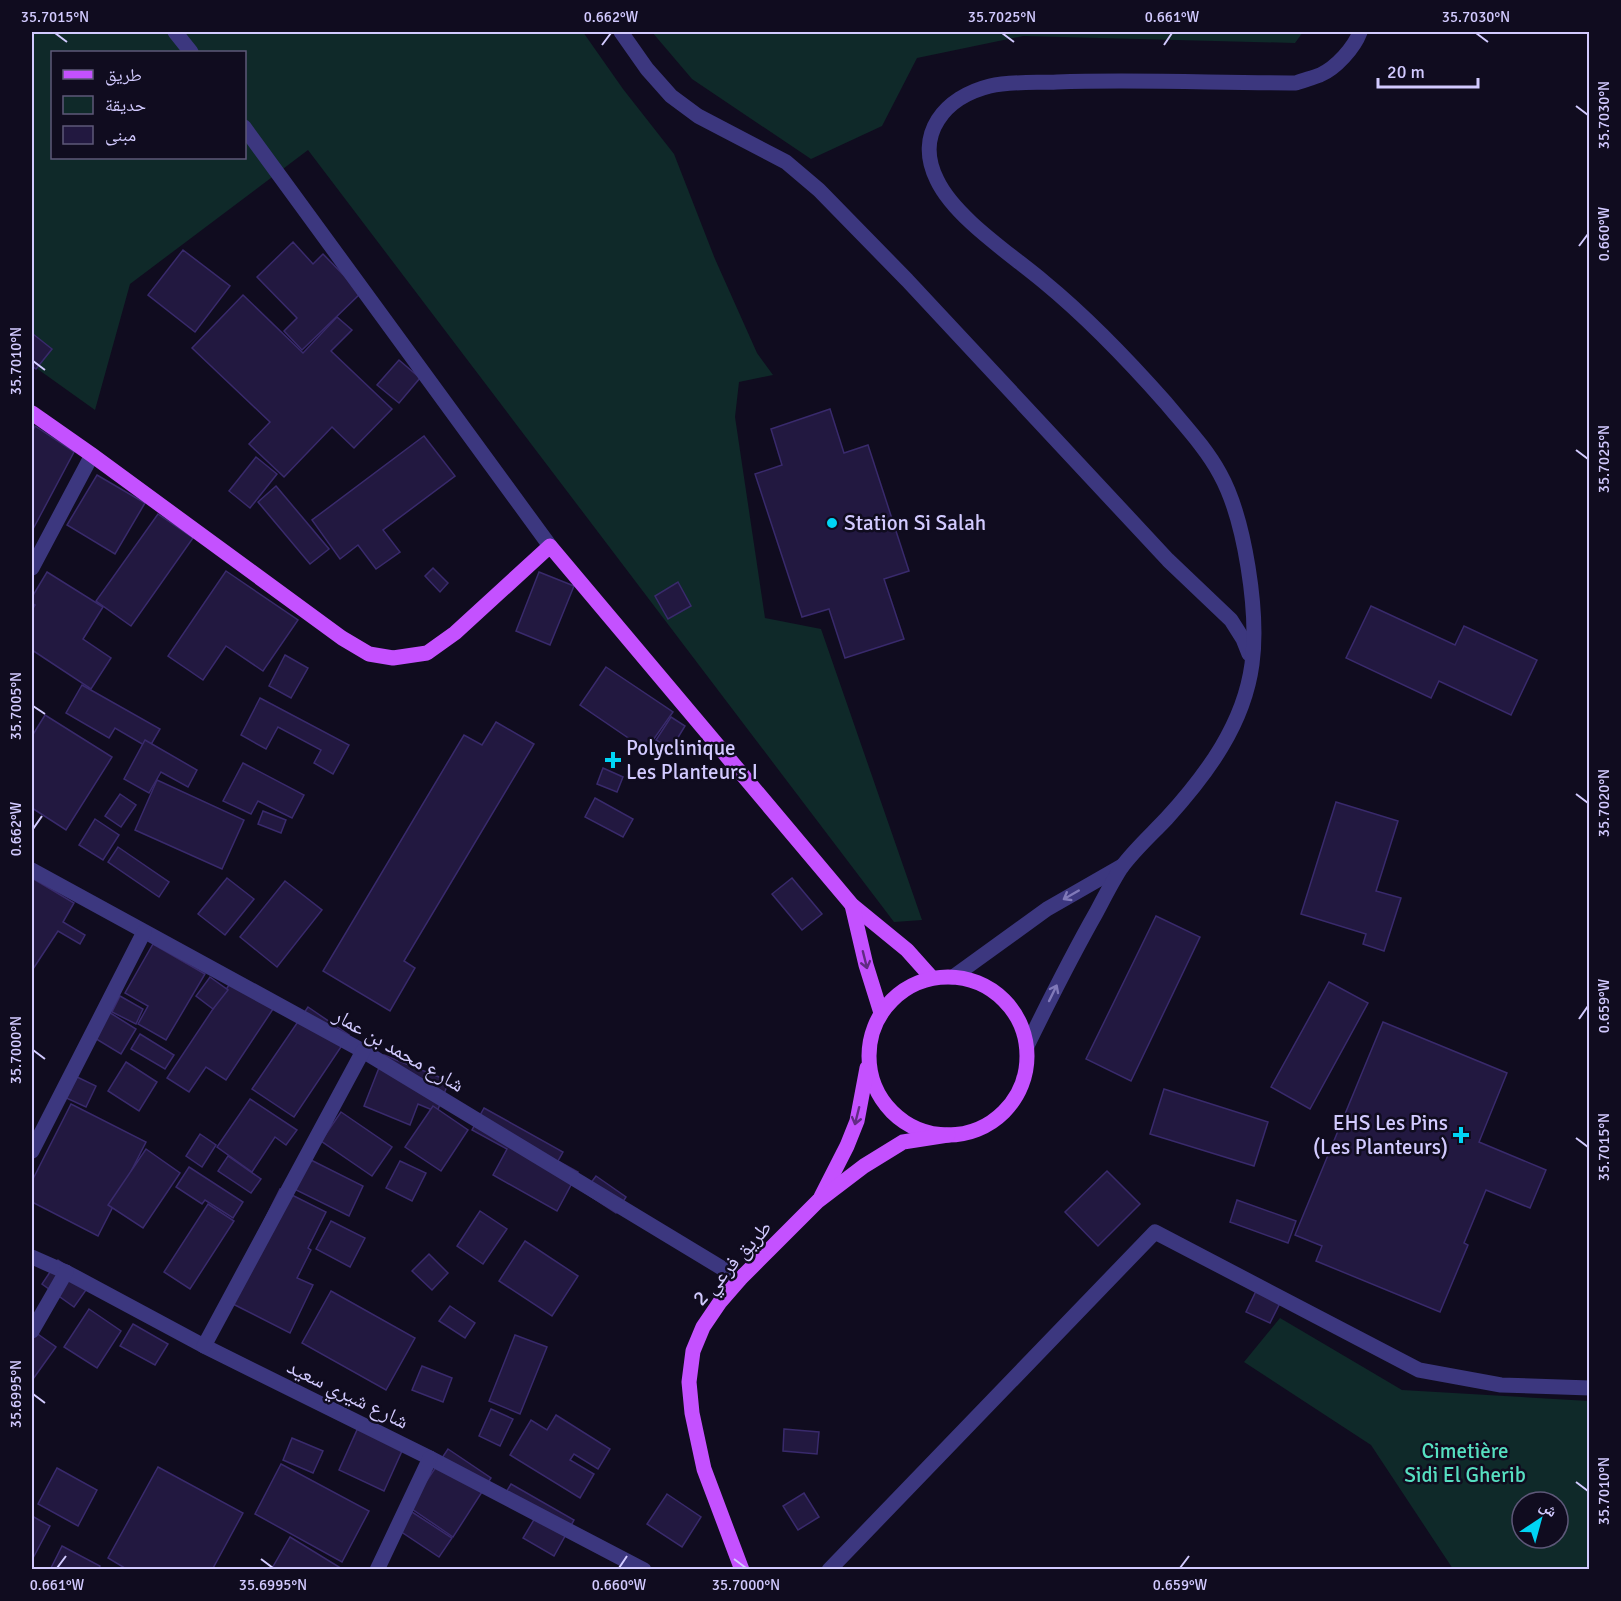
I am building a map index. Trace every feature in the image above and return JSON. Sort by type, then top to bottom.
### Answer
[{"type":"main road","points":[[33,417],[92,455],[342,638],[369,654],[393,658],[427,652],[455,633],[550,546],[852,905],[907,950],[932,978]]},
{"type":"main road","points":[[852,905],[866,965],[881,1013]]},
{"type":"main road","points":[[953,977],[975,981],[1002,998],[1010,1006],[1021,1025],[1027,1046],[1026,1072],[1016,1098],[998,1118],[975,1130],[948,1135],[924,1132],[903,1121],[885,1104],[873,1083],[869,1059],[871,1035],[881,1013],[894,997],[912,985],[932,978],[953,977]]},
{"type":"main road","name":"طريق فرعي 2","points":[[818,1201],[847,1146],[856,1121],[869,1059]]},
{"type":"main road","name":"طريق فرعي 2","points":[[742,1569],[704,1469],[692,1413],[689,1382],[693,1351],[703,1327],[740,1279],[818,1201],[864,1166],[903,1142],[948,1135]]},
{"type":"street","points":[[175,32],[189,51]]},
{"type":"street","points":[[621,32],[647,69],[671,96],[698,116],[786,162],[819,190],[907,280],[1168,560],[1231,620],[1243,639],[1252,662]]},
{"type":"street","points":[[1027,1046],[1068,962],[1122,866],[1191,792],[1219,753],[1242,705],[1252,662],[1252,609],[1246,558],[1237,512],[1222,476],[1203,446],[1147,382],[1078,310],[967,219],[948,198],[935,177],[929,150],[933,126],[946,108],[966,95],[992,85],[1108,80],[1296,83],[1321,74],[1342,58],[1360,32]]},
{"type":"street","points":[[246,130],[550,546]]},
{"type":"street","points":[[32,568],[92,455]]},
{"type":"street","points":[[953,977],[1047,909],[1122,866]]},
{"type":"street","name":"شارع محمد بن عمار","points":[[32,870],[363,1051],[740,1279]]},
{"type":"street","points":[[32,1151],[144,932]]},
{"type":"street","points":[[204,1346],[363,1051]]},
{"type":"street","points":[[829,1569],[1155,1232],[1419,1370],[1501,1385],[1590,1388]]},
{"type":"street","name":"شارع شيري سعيد","points":[[32,1257],[66,1272],[204,1346],[430,1458],[644,1569]]},
{"type":"street","points":[[32,1331],[66,1272]]},
{"type":"street","points":[[377,1569],[430,1458]]},
{"type":"green space","points":[[32,32],[583,32],[623,89],[674,154],[715,259],[757,353],[773,375],[739,382],[735,417],[765,618],[821,629],[922,920],[894,922],[308,150],[130,284],[95,410],[32,365]]},
{"type":"green space","points":[[652,32],[1303,32],[1295,43],[1023,36],[917,58],[882,126],[811,159],[692,79]]},
{"type":"green space","name":"Cimetière Sidi El Gherib","points":[[1280,1318],[1402,1390],[1589,1401],[1589,1569],[1453,1569],[1371,1445],[1244,1362]]},
{"type":"building","points":[[293,242],[313,264],[323,254],[361,293],[302,350],[284,331],[297,318],[257,277]]},
{"type":"building","points":[[183,250],[230,286],[195,332],[148,295]]},
{"type":"building","points":[[243,295],[303,353],[337,317],[352,330],[331,351],[392,409],[354,448],[332,427],[284,477],[249,444],[270,422],[192,348]]},
{"type":"building","points":[[33,334],[52,349],[36,369],[32,366]]},
{"type":"building","points":[[399,360],[420,378],[399,403],[377,385]]},
{"type":"building","name":"Station Si Salah","points":[[830,409],[844,453],[868,445],[909,571],[884,579],[904,639],[845,658],[829,609],[802,617],[755,474],[782,465],[771,429]]},
{"type":"building","points":[[35,426],[74,452],[32,531],[32,433]]},
{"type":"building","points":[[424,436],[455,476],[383,530],[400,552],[376,569],[358,545],[340,559],[312,520]]},
{"type":"building","points":[[256,457],[277,474],[250,508],[229,491]]},
{"type":"building","points":[[97,475],[145,503],[115,554],[67,525]]},
{"type":"building","points":[[276,486],[329,549],[310,564],[258,502]]},
{"type":"building","points":[[158,514],[193,538],[131,626],[96,601]]},
{"type":"building","points":[[433,568],[448,583],[440,592],[425,576]]},
{"type":"building","points":[[226,571],[298,620],[263,671],[226,646],[203,680],[168,656]]},
{"type":"building","points":[[47,572],[103,607],[83,639],[111,658],[91,689],[32,650],[32,610],[35,605],[32,603],[32,597]]},
{"type":"building","points":[[539,572],[574,586],[550,645],[516,631]]},
{"type":"building","points":[[678,582],[691,606],[668,619],[655,596]]},
{"type":"building","points":[[1371,606],[1455,645],[1464,626],[1537,660],[1511,715],[1439,681],[1431,698],[1346,658]]},
{"type":"building","points":[[285,655],[308,668],[291,698],[269,686]]},
{"type":"building","points":[[606,667],[673,712],[646,750],[580,705]]},
{"type":"building","points":[[82,685],[160,729],[149,748],[115,728],[109,738],[66,713]]},
{"type":"building","points":[[260,698],[349,745],[333,774],[314,763],[321,750],[278,727],[266,749],[241,735]]},
{"type":"building","points":[[45,715],[112,757],[66,830],[32,808],[32,736]]},
{"type":"building","points":[[671,717],[685,726],[671,749],[656,740]]},
{"type":"building","points":[[496,722],[534,744],[404,961],[415,968],[390,1011],[323,971],[464,735],[482,745]]},
{"type":"building","points":[[145,740],[197,770],[188,787],[161,772],[149,793],[124,779]]},
{"type":"building","points":[[243,763],[304,795],[292,818],[258,801],[251,814],[223,801]]},
{"type":"building","points":[[603,768],[623,777],[617,792],[597,784]]},
{"type":"building","points":[[157,780],[244,820],[222,869],[135,830]]},
{"type":"building","points":[[120,794],[136,805],[121,827],[105,816]]},
{"type":"building","points":[[595,798],[633,819],[623,837],[585,817]]},
{"type":"building","points":[[1336,802],[1398,821],[1376,891],[1401,898],[1384,951],[1363,944],[1366,934],[1301,914]]},
{"type":"building","points":[[263,811],[286,820],[281,833],[258,824]]},
{"type":"building","points":[[95,819],[119,835],[103,860],[79,845]]},
{"type":"building","points":[[118,847],[169,882],[159,897],[108,862]]},
{"type":"building","points":[[32,878],[74,903],[63,922],[85,935],[80,944],[58,931],[33,969],[32,968]]},
{"type":"building","points":[[227,878],[254,899],[225,935],[198,914]]},
{"type":"building","points":[[792,878],[822,914],[802,930],[772,894]]},
{"type":"building","points":[[285,881],[322,910],[277,967],[240,937]]},
{"type":"building","points":[[1156,916],[1200,937],[1131,1081],[1086,1059]]},
{"type":"building","points":[[153,944],[205,974],[166,1040],[138,1024],[148,1006],[125,993]]},
{"type":"building","points":[[235,976],[277,1003],[226,1080],[206,1067],[189,1092],[167,1078]]},
{"type":"building","points":[[210,977],[228,990],[213,1009],[196,996]]},
{"type":"building","points":[[1329,982],[1368,1003],[1310,1109],[1271,1087]]},
{"type":"building","points":[[120,996],[143,1009],[136,1024],[112,1012]]},
{"type":"building","points":[[308,1007],[349,1035],[294,1117],[252,1089]]},
{"type":"building","points":[[104,1009],[136,1029],[121,1054],[88,1034]]},
{"type":"building","points":[[1383,1022],[1507,1073],[1479,1142],[1546,1170],[1530,1208],[1486,1190],[1464,1243],[1468,1245],[1440,1312],[1316,1261],[1322,1246],[1295,1235]]},
{"type":"building","points":[[140,1034],[174,1055],[165,1069],[131,1049]]},
{"type":"building","points":[[384,1055],[449,1081],[437,1112],[418,1104],[410,1125],[364,1106]]},
{"type":"building","points":[[126,1062],[157,1082],[139,1111],[108,1091]]},
{"type":"building","points":[[75,1076],[96,1086],[86,1107],[64,1097]]},
{"type":"building","points":[[1164,1089],[1268,1122],[1254,1166],[1150,1134]]},
{"type":"building","points":[[250,1099],[297,1130],[286,1145],[275,1137],[252,1172],[217,1147]]},
{"type":"building","points":[[71,1104],[146,1142],[98,1236],[32,1202],[32,1181]]},
{"type":"building","points":[[433,1106],[468,1130],[441,1171],[405,1147]]},
{"type":"building","points":[[484,1108],[563,1152],[558,1161],[578,1172],[557,1211],[493,1175],[507,1149],[472,1130]]},
{"type":"building","points":[[341,1112],[392,1147],[372,1176],[321,1141]]},
{"type":"building","points":[[200,1134],[216,1145],[202,1167],[186,1156]]},
{"type":"building","points":[[146,1149],[180,1173],[143,1228],[108,1205]]},
{"type":"building","points":[[228,1156],[261,1179],[251,1193],[218,1171]]},
{"type":"building","points":[[303,1156],[363,1186],[349,1216],[288,1186]]},
{"type":"building","points":[[400,1161],[426,1173],[412,1201],[386,1188]]},
{"type":"building","points":[[189,1167],[243,1202],[233,1218],[205,1200],[202,1204],[176,1187]]},
{"type":"building","points":[[1107,1171],[1140,1204],[1098,1246],[1065,1212]]},
{"type":"building","points":[[596,1176],[626,1197],[616,1213],[584,1192]]},
{"type":"building","points":[[280,1189],[326,1212],[308,1248],[311,1250],[297,1278],[313,1285],[290,1333],[233,1304],[252,1245]]},
{"type":"building","points":[[1237,1200],[1296,1221],[1288,1243],[1230,1222]]},
{"type":"building","points":[[208,1204],[234,1221],[190,1289],[164,1272]]},
{"type":"building","points":[[480,1211],[507,1229],[483,1264],[457,1246]]},
{"type":"building","points":[[331,1221],[365,1238],[350,1267],[316,1249]]},
{"type":"building","points":[[525,1241],[578,1276],[552,1316],[499,1281]]},
{"type":"building","points":[[429,1254],[448,1273],[432,1290],[412,1271]]},
{"type":"building","points":[[58,1260],[91,1283],[74,1307],[42,1284]]},
{"type":"building","points":[[1258,1287],[1282,1299],[1270,1323],[1246,1312]]},
{"type":"building","points":[[331,1291],[415,1338],[386,1390],[302,1343]]},
{"type":"building","points":[[450,1306],[475,1323],[465,1338],[439,1321]]},
{"type":"building","points":[[89,1309],[121,1331],[97,1368],[64,1347]]},
{"type":"building","points":[[133,1324],[168,1344],[155,1365],[120,1346]]},
{"type":"building","points":[[32,1330],[56,1347],[33,1379],[32,1378]]},
{"type":"building","points":[[515,1335],[547,1347],[520,1414],[489,1401]]},
{"type":"building","points":[[422,1366],[452,1378],[443,1402],[412,1390]]},
{"type":"building","points":[[491,1409],[513,1419],[500,1446],[479,1436]]},
{"type":"building","points":[[556,1415],[610,1449],[598,1469],[574,1454],[570,1460],[594,1474],[580,1498],[510,1455],[531,1420],[547,1430]]},
{"type":"building","points":[[361,1421],[406,1442],[384,1491],[339,1470]]},
{"type":"building","points":[[784,1429],[819,1432],[817,1454],[783,1451]]},
{"type":"building","points":[[292,1438],[323,1451],[313,1473],[283,1460]]},
{"type":"building","points":[[448,1449],[491,1478],[453,1537],[409,1507]]},
{"type":"building","points":[[281,1464],[369,1511],[342,1562],[255,1514]]},
{"type":"building","points":[[158,1467],[243,1513],[212,1570],[128,1570],[108,1558]]},
{"type":"building","points":[[57,1468],[97,1490],[78,1526],[38,1504]]},
{"type":"building","points":[[511,1484],[574,1520],[554,1556],[523,1538],[535,1518],[502,1499]]},
{"type":"building","points":[[804,1493],[819,1517],[798,1530],[783,1506]]},
{"type":"building","points":[[667,1494],[701,1517],[682,1547],[647,1524]]},
{"type":"building","points":[[412,1512],[452,1538],[439,1557],[400,1531]]},
{"type":"building","points":[[32,1516],[50,1526],[32,1560]]},
{"type":"building","points":[[290,1537],[344,1570],[271,1570]]},
{"type":"building","points":[[62,1546],[100,1566],[98,1570],[50,1570]]},
{"type":"place","name":"Station Si Salah","points":[[832,523]]},
{"type":"place","name":"Polyclinique Les Planteurs I","points":[[613,760]]},
{"type":"place","name":"EHS Les Pins (Les Planteurs)","points":[[1461,1135]]}]
